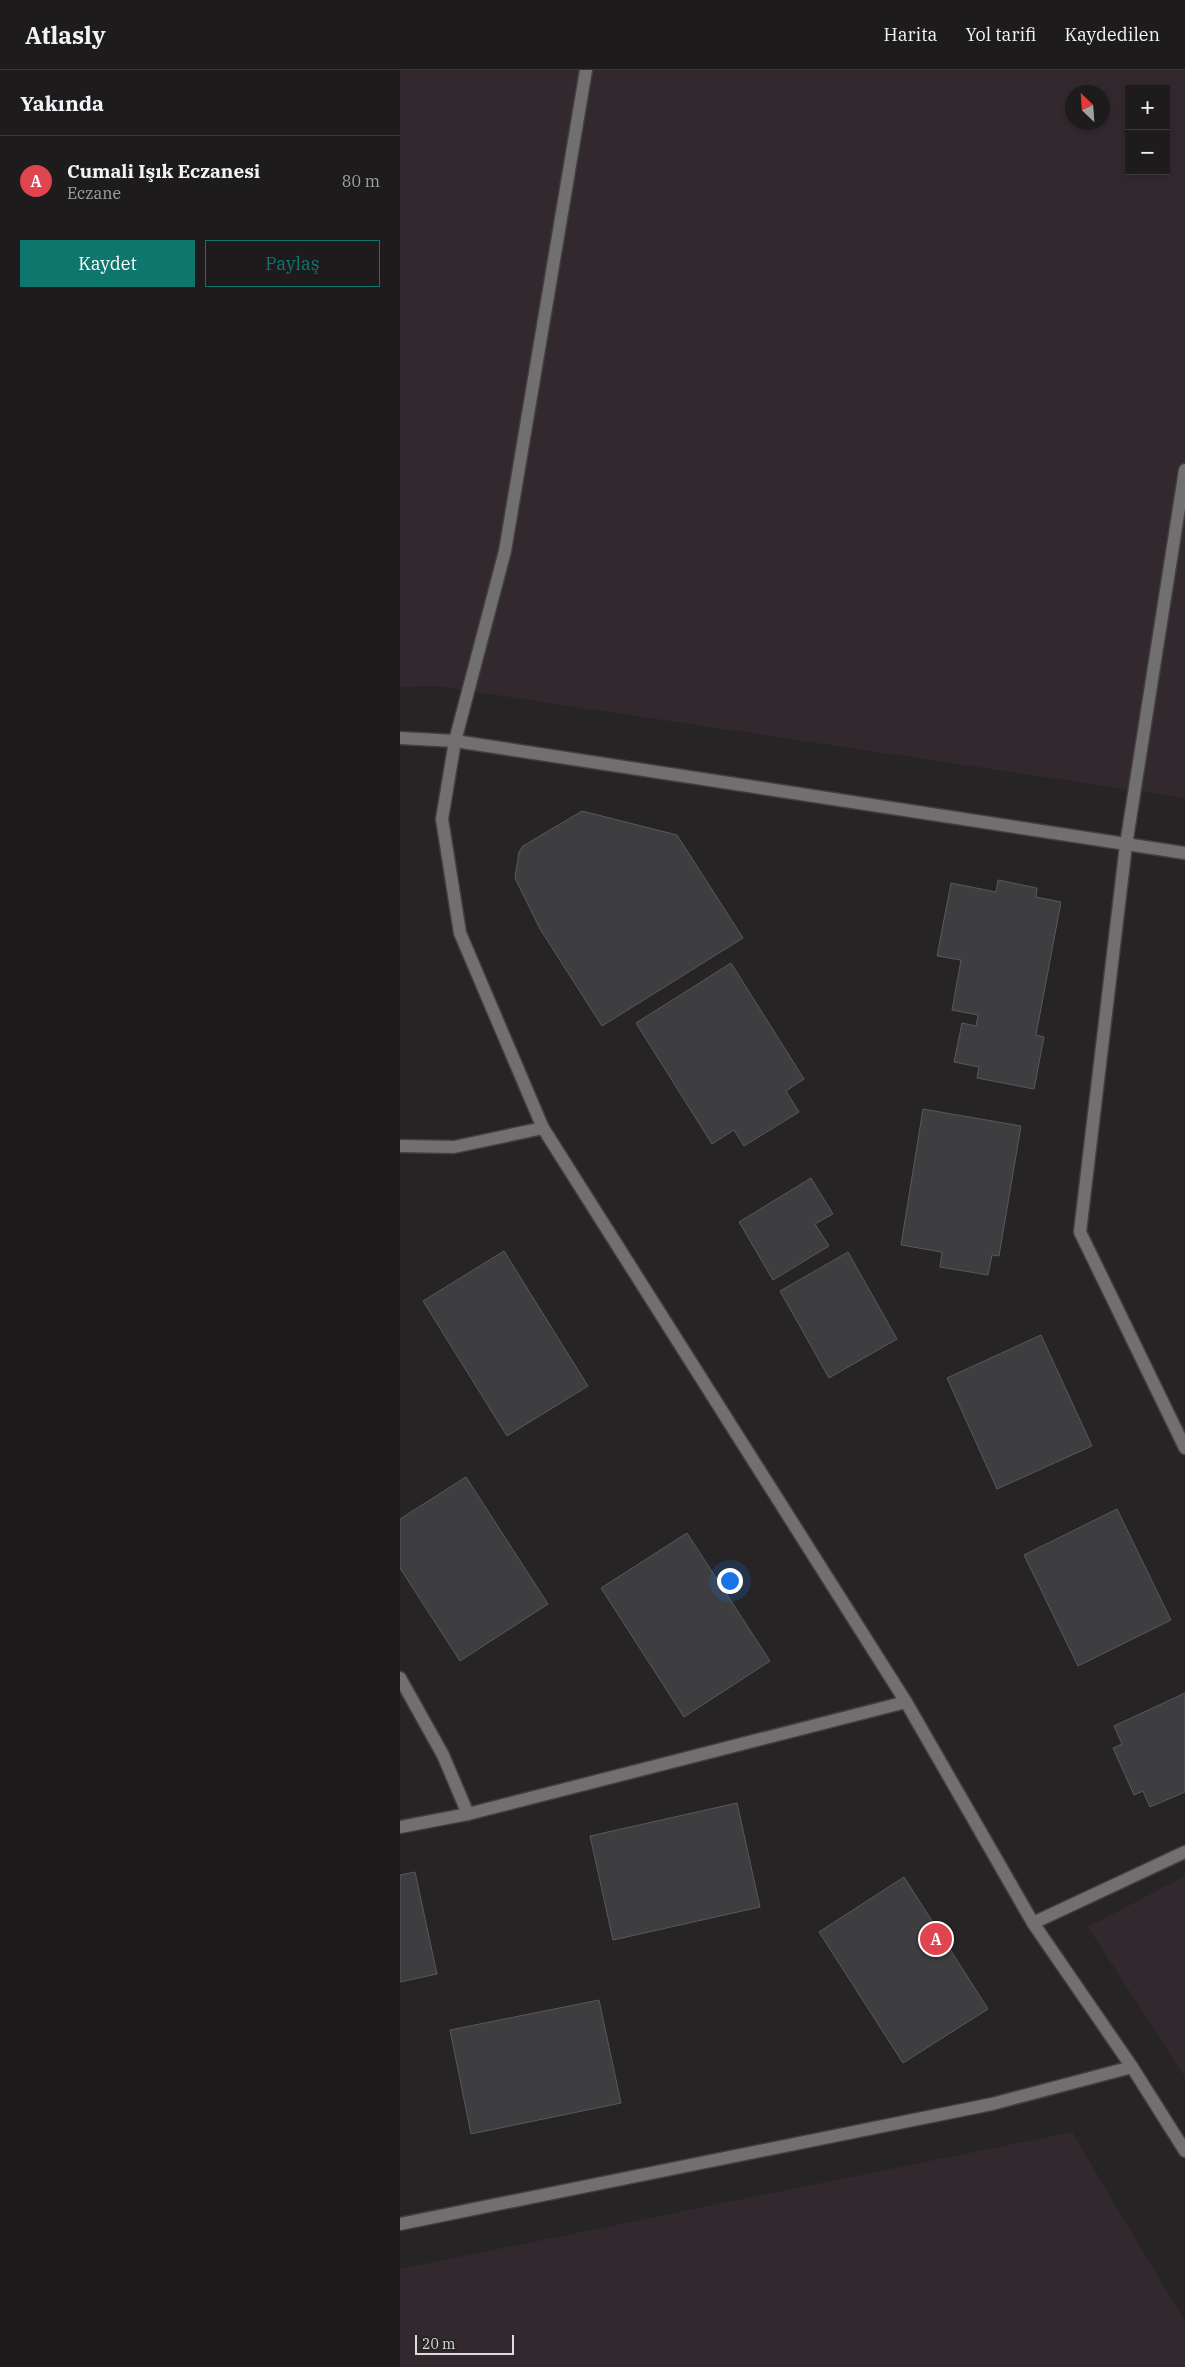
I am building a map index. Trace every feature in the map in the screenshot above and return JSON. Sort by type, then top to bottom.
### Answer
[{"type":"street","points":[[586,70],[505,551],[455,741],[442,819],[460,933],[542,1128],[906,1702],[1033,1923],[1132,2067],[1185,2151]]},
{"type":"street","points":[[1185,470],[1126,846],[1080,1232],[1185,1448]]},
{"type":"street","points":[[400,738],[455,741],[1126,846],[1185,853]]},
{"type":"street","points":[[400,1146],[454,1147],[542,1128]]},
{"type":"street","points":[[400,1678],[443,1755],[468,1814]]},
{"type":"street","points":[[400,1827],[468,1814],[906,1702]]},
{"type":"street","points":[[1033,1923],[1185,1852]]},
{"type":"street","points":[[400,2224],[992,2104],[1132,2067]]},
{"type":"shaded area","points":[[400,70],[1185,70],[1185,798],[436,686],[400,687]]},
{"type":"shaded area","points":[[1185,1876],[1185,2077],[1088,1927]]},
{"type":"shaded area","points":[[1072,2132],[1185,2322],[1185,2367],[400,2367],[400,2269]]},
{"type":"building","points":[[582,811],[677,835],[743,938],[602,1026],[540,929],[515,878],[519,852],[523,846]]},
{"type":"building","points":[[998,880],[1037,888],[1036,897],[1061,902],[1036,1035],[1044,1037],[1034,1089],[977,1078],[979,1067],[954,1062],[962,1023],[976,1026],[978,1015],[952,1010],[961,960],[937,956],[951,883],[996,892]]},
{"type":"building","points":[[731,963],[804,1079],[786,1091],[799,1112],[744,1146],[734,1130],[712,1144],[636,1023]]},
{"type":"building","points":[[923,1109],[1021,1126],[999,1256],[992,1255],[988,1275],[940,1267],[942,1252],[901,1245]]},
{"type":"building","points":[[811,1178],[833,1214],[815,1224],[829,1246],[773,1280],[739,1222]]},
{"type":"building","points":[[504,1251],[588,1386],[507,1436],[423,1301]]},
{"type":"building","points":[[848,1252],[897,1339],[829,1378],[780,1291]]},
{"type":"building","points":[[1041,1335],[1092,1446],[997,1489],[947,1378]]},
{"type":"building","points":[[466,1477],[548,1604],[460,1661],[400,1568],[400,1519]]},
{"type":"building","points":[[1117,1509],[1171,1620],[1078,1666],[1024,1555]]},
{"type":"building","points":[[687,1533],[770,1661],[684,1717],[601,1588]]},
{"type":"building","points":[[1185,1693],[1185,1792],[1150,1807],[1143,1791],[1134,1795],[1113,1748],[1122,1744],[1114,1726]]},
{"type":"building","points":[[737,1803],[760,1907],[613,1940],[590,1836]]},
{"type":"building","points":[[415,1872],[437,1974],[400,1982],[400,1875]]},
{"type":"building","points":[[904,1877],[988,2009],[903,2063],[819,1932]]},
{"type":"building","points":[[599,2000],[621,2103],[471,2134],[450,2030]]},
{"type":"place","name":"Cumali Işık Eczanesi","points":[[936,1939]]}]
